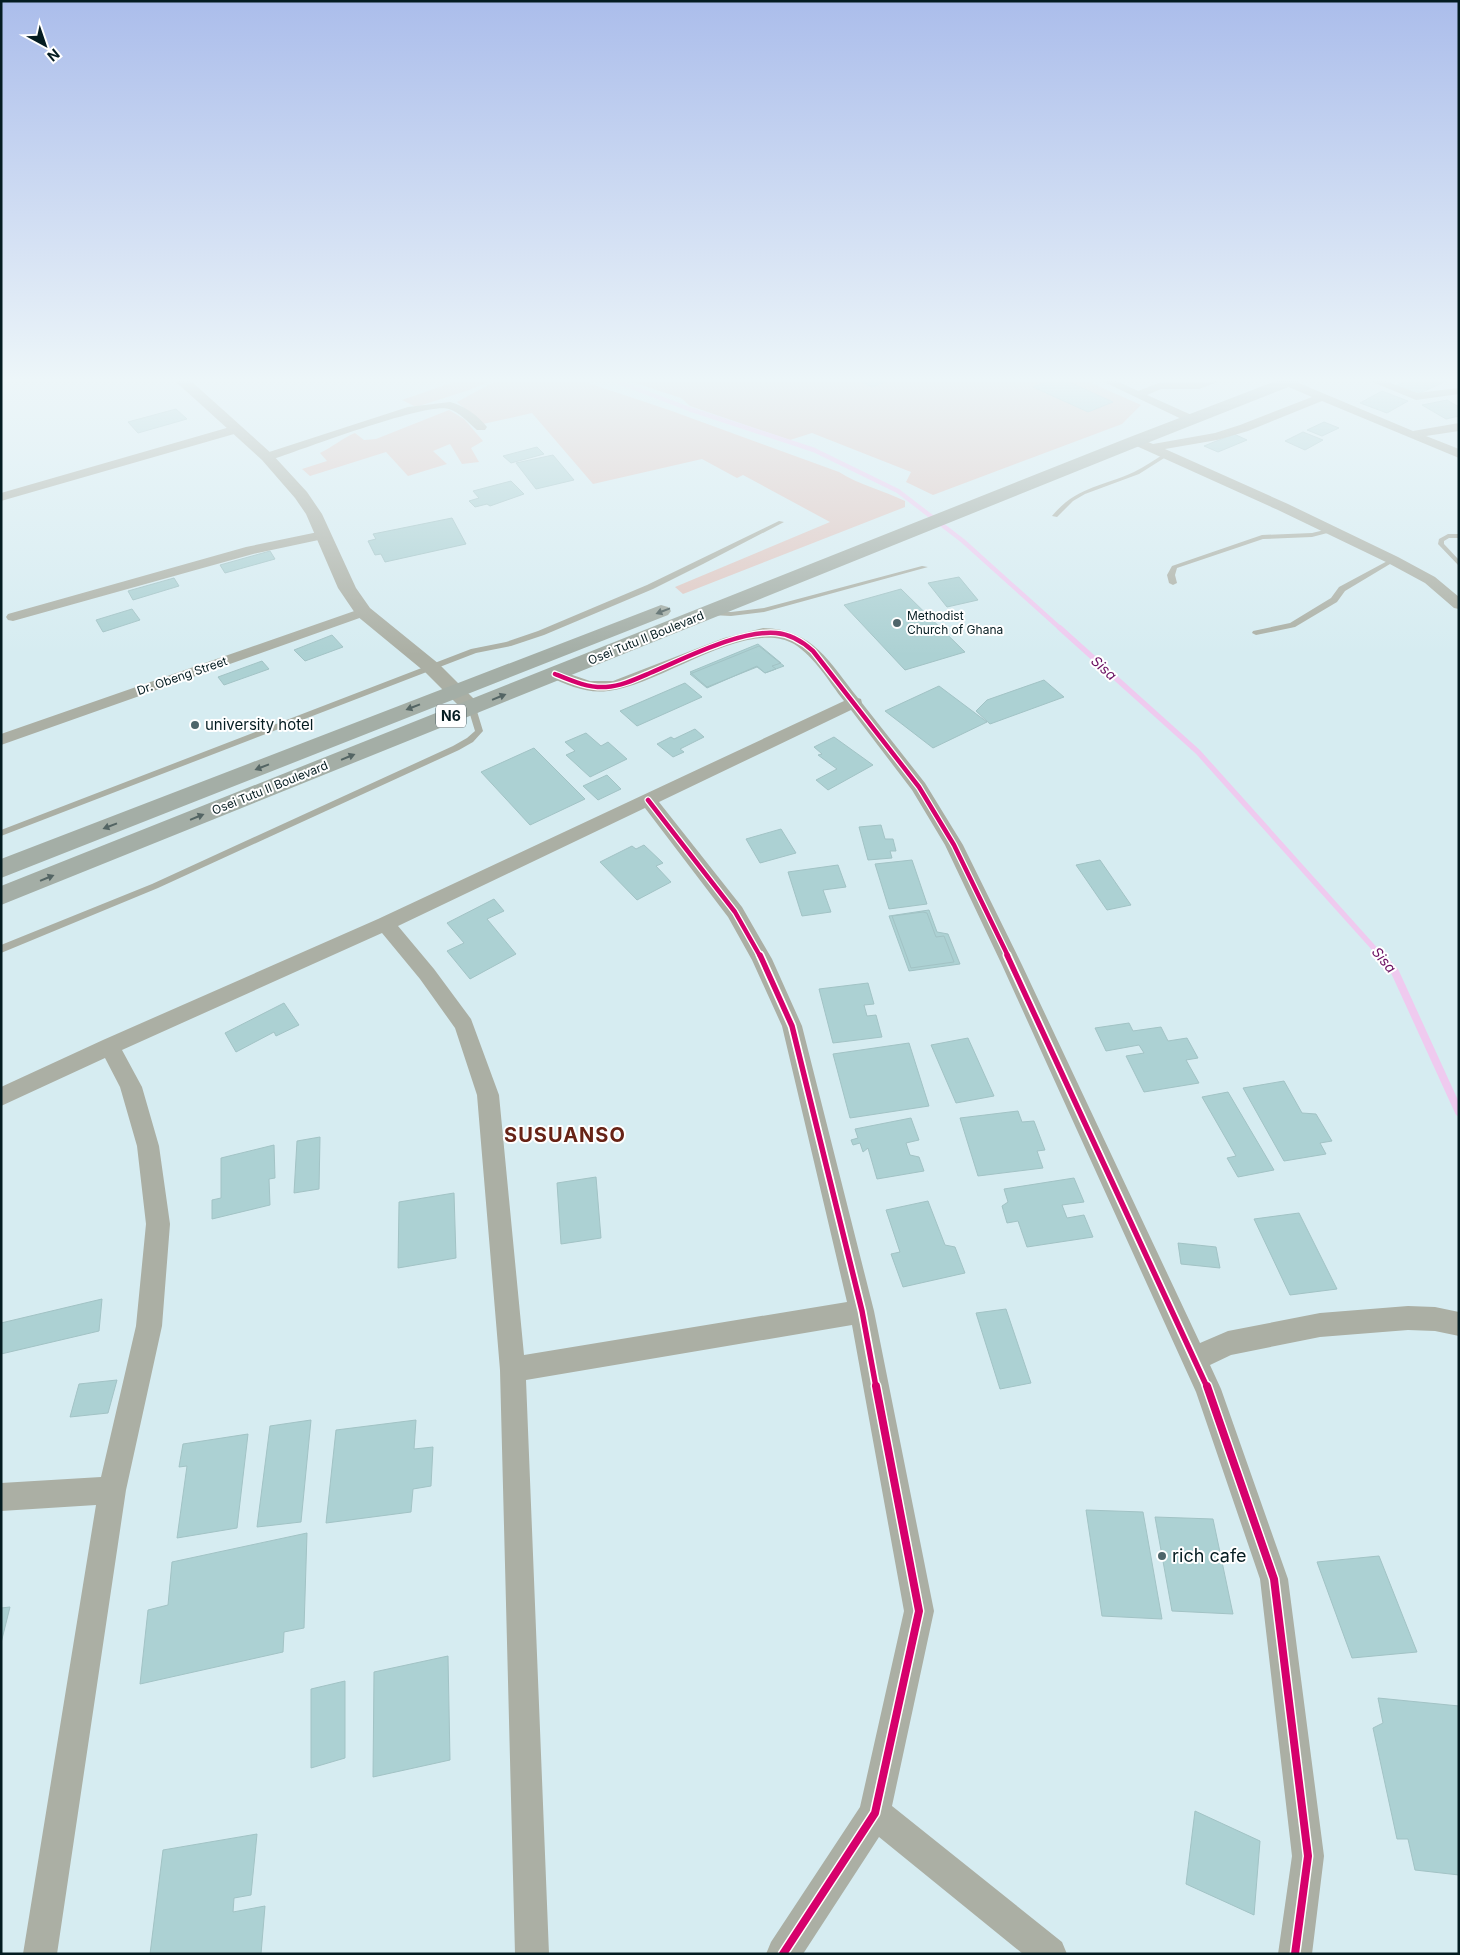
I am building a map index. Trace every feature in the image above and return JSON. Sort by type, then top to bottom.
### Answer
[{"type":"highway","name":"Osei Tutu II Boulevard","points":[[1,896],[707,613],[894,530],[961,496],[1020,472]]},
{"type":"highway","name":"Osei Tutu II Boulevard","points":[[1,869],[456,690],[894,530],[980,505],[1060,472]]},
{"type":"street","points":[[1,497],[87,472]]},
{"type":"street","points":[[281,472],[301,495],[314,514],[347,588],[363,612],[432,668],[472,708]]},
{"type":"street","points":[[1204,472],[1333,530],[1393,560],[1430,580],[1459,605]]},
{"type":"street","points":[[13,617],[251,550],[324,536]]},
{"type":"street","name":"Dr. Obeng Street","points":[[1,740],[363,612]]},
{"type":"street","points":[[555,674],[586,685],[602,687],[622,684],[721,644],[756,634],[776,632],[804,643],[813,651],[855,702],[919,787],[954,845],[1012,965],[1208,1389],[1274,1579],[1308,1856],[1296,1954]]},
{"type":"street","points":[[1,1097],[110,1046],[385,924],[855,702]]},
{"type":"street","points":[[648,800],[735,912],[762,959],[792,1026],[862,1311],[919,1610],[875,1813],[783,1954]]},
{"type":"street","points":[[385,924],[427,974],[464,1025],[488,1095],[513,1370],[532,1954]]},
{"type":"street","points":[[40,1954],[112,1490],[149,1326],[158,1224],[148,1146],[131,1087],[110,1046]]},
{"type":"street","points":[[513,1370],[862,1311]]},
{"type":"street","points":[[1194,1359],[1228,1343],[1320,1325],[1408,1318],[1435,1319],[1459,1324]]},
{"type":"street","points":[[1,1497],[112,1490]]},
{"type":"street","points":[[875,1813],[1050,1954]]},
{"type":"lane","points":[[1054,516],[1071,500],[1083,493],[1138,472]]},
{"type":"lane","points":[[1,833],[474,651],[508,644],[559,625],[701,564],[781,522]]},
{"type":"lane","points":[[1173,583],[1171,575],[1174,566],[1244,542],[1262,537],[1312,535],[1333,530]]},
{"type":"lane","points":[[1459,536],[1448,536],[1440,540],[1441,544],[1459,564]]},
{"type":"lane","points":[[1256,633],[1292,625],[1334,600],[1342,589],[1393,560]]},
{"type":"lane","points":[[707,613],[731,614],[764,610],[924,568]]},
{"type":"lane","points":[[1,950],[172,879],[456,748],[470,740],[479,731],[472,708]]},
{"type":"shaded area","points":[[306,472],[322,472],[310,476]]},
{"type":"shaded area","points":[[405,472],[420,472],[408,476]]},
{"type":"shaded area","points":[[583,472],[644,472],[593,484]]},
{"type":"shaded area","points":[[726,472],[839,472],[905,501],[905,507],[683,594],[675,587],[830,522],[743,475],[737,478]]},
{"type":"shaded area","points":[[911,472],[994,472],[933,495],[906,482]]},
{"type":"building","points":[[523,472],[567,472],[574,480],[536,489]]},
{"type":"building","points":[[511,481],[524,494],[490,506],[487,504],[475,507],[469,501],[479,498],[473,491]]},
{"type":"building","points":[[452,518],[466,544],[385,562],[381,554],[375,555],[368,541],[376,539],[373,534]]},
{"type":"building","points":[[270,551],[275,559],[225,573],[220,565]]},
{"type":"building","points":[[959,577],[978,600],[947,607],[928,583]]},
{"type":"building","points":[[174,578],[179,586],[133,600],[128,591]]},
{"type":"building","points":[[901,589],[965,652],[905,670],[844,605]]},
{"type":"building","points":[[132,609],[140,620],[103,632],[96,620]]},
{"type":"building","points":[[332,635],[343,647],[305,661],[294,650]]},
{"type":"building","points":[[758,644],[781,663],[772,666],[776,669],[765,673],[757,667],[707,687],[690,672]]},
{"type":"building","points":[[759,646],[784,666],[765,673],[757,666],[707,688],[690,674]]},
{"type":"building","points":[[262,661],[269,669],[224,685],[218,677]]},
{"type":"building","points":[[1044,680],[1064,697],[990,724],[976,711],[987,700]]},
{"type":"building","points":[[685,683],[702,697],[637,726],[620,711]]},
{"type":"building","points":[[939,686],[987,722],[933,748],[885,711]]},
{"type":"building","points":[[695,729],[704,737],[680,749],[684,752],[673,757],[657,744],[671,737],[674,739]]},
{"type":"building","points":[[586,733],[601,746],[608,742],[627,759],[590,777],[566,755],[575,751],[565,742]]},
{"type":"building","points":[[834,737],[873,765],[828,790],[816,780],[837,769],[818,755],[822,754],[814,747]]},
{"type":"building","points":[[534,748],[585,799],[530,825],[481,772]]},
{"type":"building","points":[[607,775],[621,789],[598,800],[583,786]]},
{"type":"building","points":[[881,825],[885,839],[893,839],[896,851],[890,851],[892,858],[868,860],[859,827]]},
{"type":"building","points":[[781,829],[796,853],[760,863],[746,839]]},
{"type":"building","points":[[644,845],[663,863],[656,866],[671,882],[637,900],[600,862],[632,846],[636,849]]},
{"type":"building","points":[[912,860],[927,904],[889,909],[875,864]]},
{"type":"building","points":[[1100,860],[1131,905],[1107,910],[1076,865]]},
{"type":"building","points":[[838,865],[846,887],[823,890],[831,912],[802,916],[788,872]]},
{"type":"building","points":[[494,899],[504,911],[487,919],[516,954],[470,979],[447,951],[464,943],[447,923]]},
{"type":"building","points":[[929,910],[937,932],[948,934],[960,964],[909,971],[889,916]]},
{"type":"building","points":[[927,913],[936,937],[944,936],[954,962],[911,968],[892,916]]},
{"type":"building","points":[[868,983],[874,1004],[864,1005],[867,1016],[876,1015],[882,1037],[833,1043],[819,989]]},
{"type":"building","points":[[284,1003],[299,1025],[276,1036],[274,1032],[236,1052],[225,1033]]},
{"type":"building","points":[[1129,1023],[1133,1031],[1161,1027],[1168,1041],[1187,1038],[1198,1058],[1186,1060],[1199,1083],[1144,1092],[1126,1056],[1144,1053],[1139,1045],[1106,1051],[1095,1028]]},
{"type":"building","points":[[968,1038],[994,1096],[956,1103],[931,1045]]},
{"type":"building","points":[[909,1043],[929,1106],[850,1118],[833,1054]]},
{"type":"building","points":[[1284,1081],[1302,1113],[1316,1114],[1332,1141],[1320,1143],[1326,1154],[1284,1161],[1243,1088]]},
{"type":"building","points":[[1228,1092],[1274,1170],[1238,1177],[1227,1158],[1236,1156],[1202,1097]]},
{"type":"building","points":[[1018,1111],[1022,1122],[1034,1121],[1045,1150],[1037,1151],[1043,1168],[978,1176],[960,1118]]},
{"type":"building","points":[[911,1118],[919,1140],[906,1143],[910,1155],[919,1157],[924,1171],[877,1179],[868,1148],[863,1152],[860,1143],[853,1145],[851,1140],[858,1138],[855,1129]]},
{"type":"building","points":[[320,1137],[319,1189],[294,1193],[297,1141]]},
{"type":"building","points":[[274,1145],[275,1178],[269,1179],[270,1205],[212,1219],[212,1200],[221,1198],[221,1158]]},
{"type":"building","points":[[596,1177],[601,1238],[561,1244],[557,1183]]},
{"type":"building","points":[[1074,1178],[1084,1202],[1062,1205],[1067,1218],[1084,1215],[1093,1237],[1027,1247],[1018,1221],[1007,1223],[1002,1206],[1008,1202],[1004,1189]]},
{"type":"building","points":[[454,1193],[456,1258],[398,1268],[399,1202]]},
{"type":"building","points":[[928,1201],[945,1245],[955,1247],[965,1273],[903,1287],[891,1254],[900,1252],[886,1210]]},
{"type":"building","points":[[1299,1213],[1337,1289],[1290,1295],[1254,1219]]},
{"type":"building","points":[[1178,1243],[1216,1247],[1220,1268],[1181,1264]]},
{"type":"building","points":[[102,1299],[99,1331],[1,1354],[1,1323]]},
{"type":"building","points":[[1006,1309],[1031,1383],[1000,1389],[976,1313]]},
{"type":"building","points":[[117,1380],[108,1413],[70,1417],[79,1384]]},
{"type":"building","points":[[311,1420],[301,1522],[257,1527],[270,1426]]},
{"type":"building","points":[[416,1420],[414,1449],[433,1447],[431,1486],[413,1489],[411,1512],[326,1523],[336,1430]]},
{"type":"building","points":[[248,1434],[237,1528],[177,1538],[187,1466],[179,1467],[183,1444]]},
{"type":"building","points":[[1086,1510],[1143,1512],[1162,1619],[1102,1616]]},
{"type":"building","points":[[1155,1517],[1213,1519],[1233,1614],[1172,1611]]},
{"type":"building","points":[[307,1533],[304,1628],[284,1632],[283,1652],[140,1684],[148,1610],[168,1605],[172,1562]]},
{"type":"building","points":[[1379,1556],[1417,1652],[1352,1658],[1317,1562]]},
{"type":"building","points":[[10,1607],[1,1643],[1,1608]]},
{"type":"building","points":[[448,1656],[450,1760],[373,1777],[374,1672]]},
{"type":"building","points":[[345,1681],[345,1758],[311,1768],[311,1689]]},
{"type":"building","points":[[1378,1698],[1459,1706],[1459,1875],[1415,1870],[1408,1839],[1397,1839],[1373,1728],[1383,1723]]},
{"type":"building","points":[[1195,1811],[1260,1841],[1254,1915],[1186,1884]]},
{"type":"building","points":[[257,1834],[251,1895],[234,1898],[233,1912],[265,1906],[261,1954],[150,1954],[163,1850]]},
{"type":"waterway","name":"Sisa","points":[[860,472],[898,491],[963,541],[1062,630]]},
{"type":"waterway","name":"Sisa","points":[[1060,628],[1198,752],[1381,956]]},
{"type":"waterway","name":"Sisa","points":[[1380,955],[1395,972],[1459,1112]]},
{"type":"cycle path","points":[[555,674],[590,686],[613,686],[643,676],[710,648],[747,636],[776,633],[791,637],[813,651],[919,787],[954,845],[1012,965],[1208,1389],[1274,1579],[1308,1856],[1295,1954]]},
{"type":"cycle path","points":[[648,800],[735,912],[762,959],[792,1026],[862,1311],[919,1611],[875,1813],[783,1954]]},
{"type":"place","name":"Methodist Church of Ghana","points":[[897,623]]},
{"type":"place","name":"university hotel","points":[[195,725]]},
{"type":"place","name":"rich cafe","points":[[1162,1556]]},
{"type":"district","name":"SUSUANSO","points":[[565,1135]]}]
